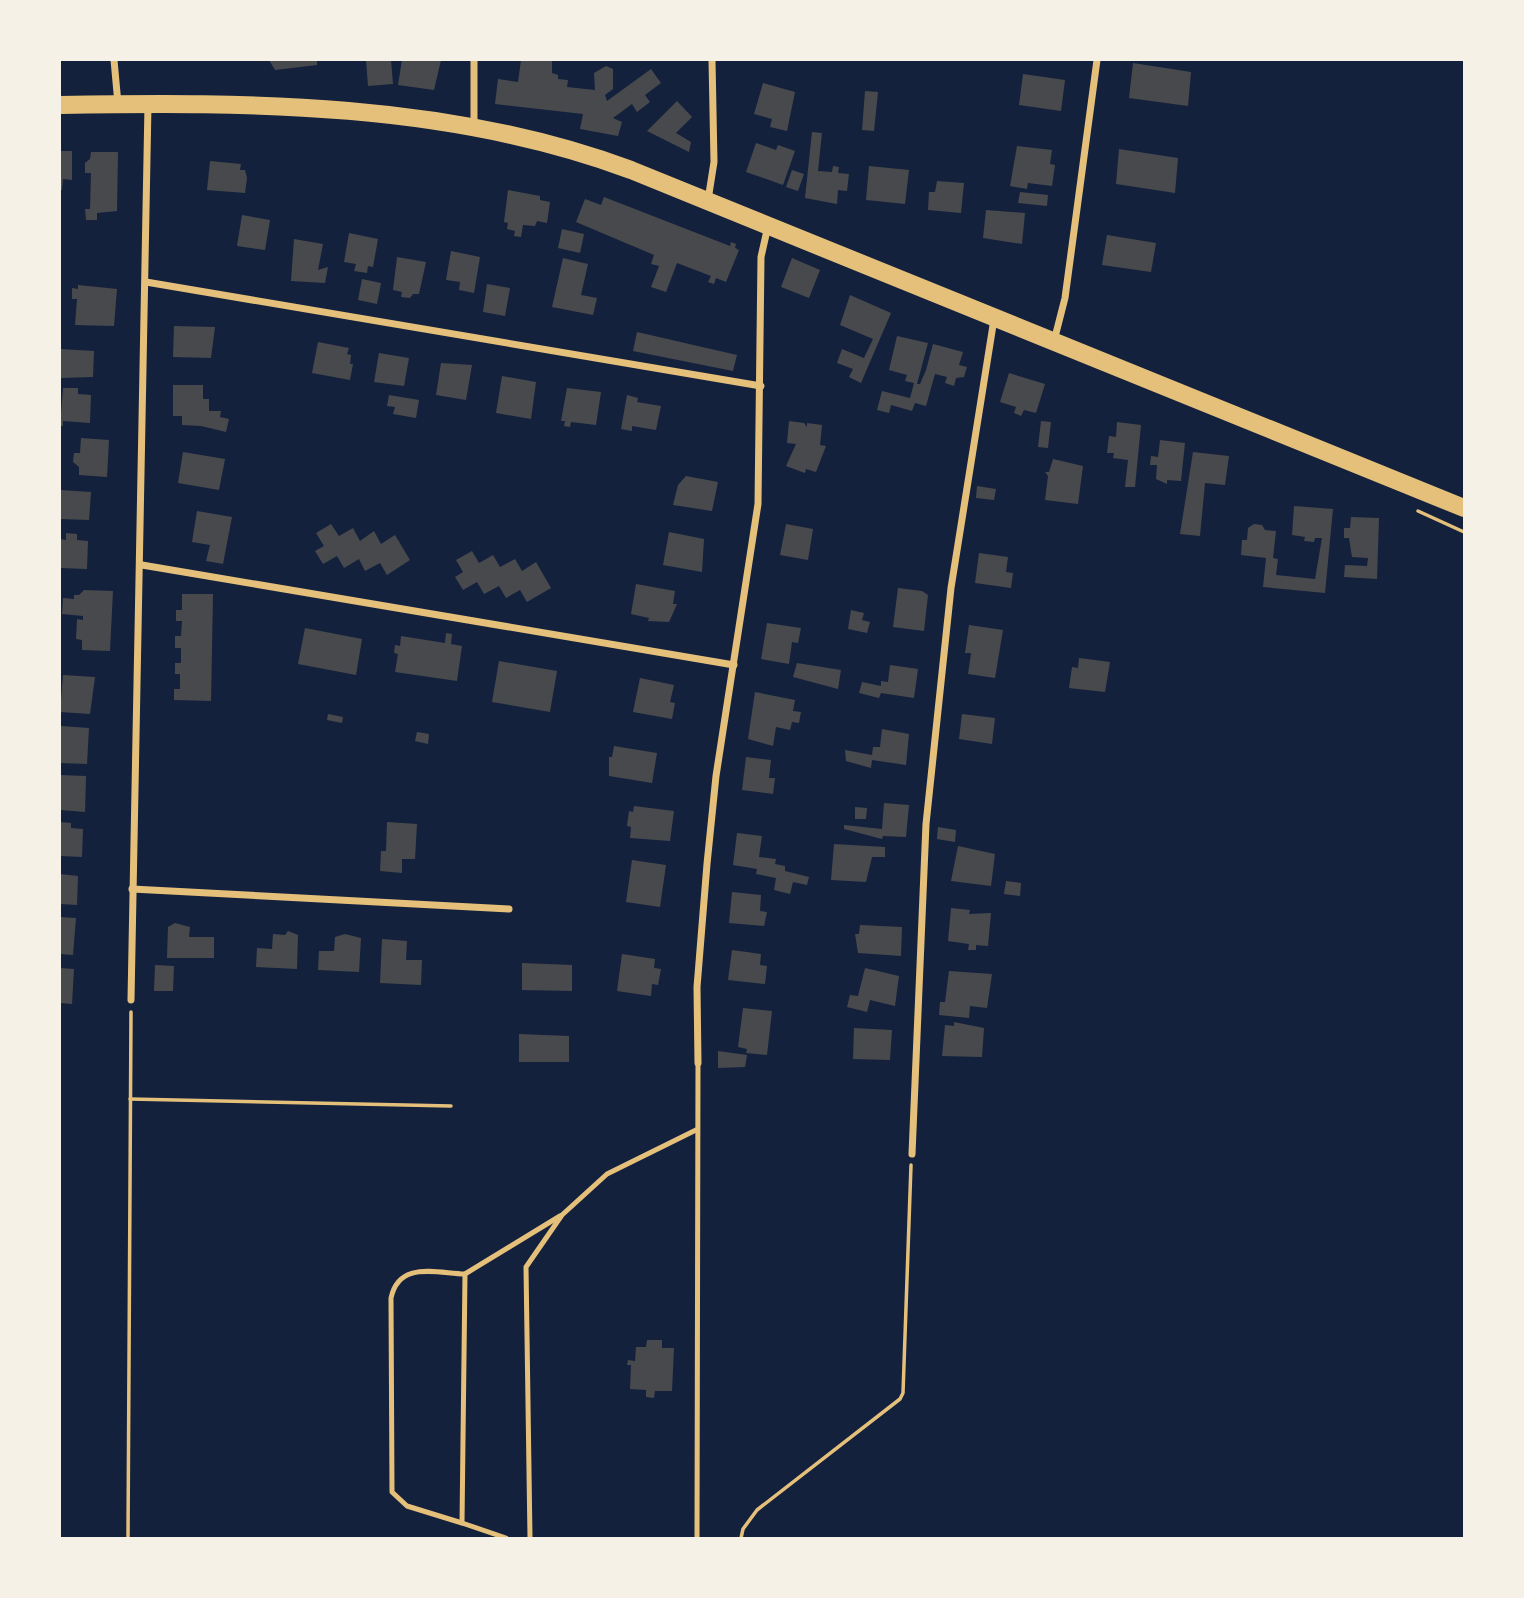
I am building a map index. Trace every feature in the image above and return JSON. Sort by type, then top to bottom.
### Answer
[{"type":"main road","points":[[60,105],[258,104],[358,112],[474,129],[576,150],[769,225],[1465,508]]},
{"type":"street","points":[[114,60],[118,104]]},
{"type":"street","points":[[474,60],[474,129]]},
{"type":"street","points":[[708,201],[715,162],[712,60]]},
{"type":"street","points":[[1054,342],[1065,298],[1097,60]]},
{"type":"street","points":[[131,1000],[142,565],[148,104]]},
{"type":"street","points":[[698,1063],[698,987],[703,905],[716,776],[758,504],[761,257],[769,225]]},
{"type":"street","points":[[146,282],[761,386]]},
{"type":"street","points":[[912,1154],[926,824],[951,588],[995,318]]},
{"type":"street","points":[[142,565],[734,665]]},
{"type":"street","points":[[132,889],[509,909]]},
{"type":"lane","points":[[697,1538],[698,1063]]},
{"type":"lane","points":[[506,1538],[407,1506],[392,1492],[391,1298],[394,1285],[401,1276],[414,1272],[465,1274],[562,1215],[607,1174],[696,1130]]},
{"type":"lane","points":[[530,1538],[527,1267],[562,1215]]},
{"type":"lane","points":[[462,1523],[465,1274]]},
{"type":"path","points":[[128,1538],[131,1000]]},
{"type":"path","points":[[130,1099],[451,1105]]},
{"type":"path","points":[[741,1538],[743,1530],[757,1510],[900,1399],[903,1393],[912,1154]]},
{"type":"building","points":[[269,60],[317,60],[317,65],[275,70]]},
{"type":"building","points":[[366,60],[391,60],[393,84],[368,86]]},
{"type":"building","points":[[402,60],[441,60],[434,90],[398,85]]},
{"type":"building","points":[[521,60],[552,60],[552,73],[558,75],[558,79],[568,80],[567,87],[595,90],[594,73],[606,66],[613,69],[613,89],[605,95],[607,101],[651,69],[661,83],[645,95],[650,102],[637,112],[632,104],[613,118],[622,122],[618,136],[580,129],[583,114],[495,104],[498,79],[518,82]]},
{"type":"building","points":[[1133,63],[1191,72],[1188,106],[1129,98]]},
{"type":"building","points":[[1023,74],[1065,80],[1061,111],[1019,105]]},
{"type":"building","points":[[763,83],[795,92],[787,131],[770,127],[772,119],[754,114]]},
{"type":"building","points":[[865,91],[878,92],[874,131],[862,130]]},
{"type":"building","points":[[677,101],[692,117],[676,133],[691,142],[689,152],[647,131]]},
{"type":"building","points":[[812,132],[822,133],[818,171],[832,172],[833,166],[839,167],[838,173],[849,174],[847,191],[838,190],[837,204],[805,198]]},
{"type":"building","points":[[756,143],[776,150],[778,145],[795,151],[783,185],[746,172]]},
{"type":"building","points":[[1017,146],[1052,150],[1050,164],[1055,165],[1052,186],[1028,183],[1027,189],[1010,186]]},
{"type":"building","points":[[1119,149],[1178,158],[1175,193],[1116,184]]},
{"type":"building","points":[[60,151],[72,151],[72,180],[63,179],[62,190],[60,190]]},
{"type":"building","points":[[91,152],[118,152],[117,211],[97,213],[97,220],[86,220],[85,209],[90,209],[91,173],[85,173],[85,163],[90,159]]},
{"type":"building","points":[[210,161],[241,164],[240,170],[245,170],[247,178],[245,193],[207,190]]},
{"type":"building","points":[[869,166],[909,170],[905,204],[866,200]]},
{"type":"building","points":[[792,170],[804,174],[798,191],[786,187]]},
{"type":"building","points":[[937,181],[964,183],[961,213],[928,210],[929,192],[935,192]]},
{"type":"building","points":[[508,190],[540,196],[540,200],[550,202],[547,223],[537,221],[535,226],[523,225],[521,237],[514,236],[515,231],[507,229],[508,223],[504,222]]},
{"type":"building","points":[[1020,192],[1048,195],[1047,206],[1018,203]]},
{"type":"building","points":[[604,197],[730,246],[731,242],[736,244],[735,248],[739,250],[726,282],[716,278],[714,284],[708,282],[711,276],[677,263],[666,292],[651,287],[659,266],[651,264],[654,255],[576,222],[585,199],[601,205]]},
{"type":"building","points":[[986,210],[1025,213],[1022,244],[983,238]]},
{"type":"building","points":[[242,215],[270,220],[265,250],[237,246]]},
{"type":"building","points":[[562,229],[584,234],[580,253],[558,248]]},
{"type":"building","points":[[349,233],[378,239],[373,267],[368,266],[367,273],[354,271],[356,264],[344,262]]},
{"type":"building","points":[[1107,235],[1156,243],[1151,272],[1102,265]]},
{"type":"building","points":[[294,239],[323,244],[318,270],[328,267],[325,283],[291,281]]},
{"type":"building","points":[[451,251],[480,257],[474,293],[459,290],[460,282],[446,280]]},
{"type":"building","points":[[397,257],[426,262],[419,294],[413,294],[410,298],[401,297],[402,292],[393,290]]},
{"type":"building","points":[[563,258],[588,264],[581,295],[597,298],[593,315],[552,307]]},
{"type":"building","points":[[792,258],[820,270],[809,298],[781,287]]},
{"type":"building","points":[[362,279],[381,283],[377,304],[358,300]]},
{"type":"building","points":[[487,284],[510,288],[505,316],[483,312]]},
{"type":"building","points":[[78,285],[117,289],[114,326],[75,325],[77,299],[72,299],[72,288],[78,289]]},
{"type":"building","points":[[850,295],[891,313],[861,383],[849,377],[853,369],[837,363],[842,349],[864,358],[873,339],[840,325]]},
{"type":"building","points":[[174,326],[215,327],[211,358],[173,357]]},
{"type":"building","points":[[637,332],[737,355],[733,371],[633,351]]},
{"type":"building","points":[[897,336],[928,343],[917,384],[920,384],[926,370],[933,344],[963,352],[959,365],[967,367],[964,377],[956,378],[954,386],[945,383],[947,377],[935,374],[926,406],[915,403],[912,411],[891,405],[889,413],[877,410],[882,391],[910,398],[914,383],[905,381],[907,375],[889,370]]},
{"type":"building","points":[[318,342],[349,348],[347,354],[351,355],[350,364],[353,364],[350,380],[312,373]]},
{"type":"building","points":[[60,349],[94,351],[93,377],[60,378]]},
{"type":"building","points":[[379,353],[409,358],[404,386],[374,382]]},
{"type":"building","points":[[441,363],[472,365],[466,400],[436,395]]},
{"type":"building","points":[[1009,373],[1045,384],[1036,413],[1024,410],[1021,416],[1014,413],[1016,407],[1000,402]]},
{"type":"building","points":[[502,376],[536,382],[531,419],[496,413]]},
{"type":"building","points":[[173,385],[203,385],[203,399],[209,399],[209,411],[221,411],[220,417],[229,419],[226,432],[182,425],[182,416],[173,416]]},
{"type":"building","points":[[63,388],[78,388],[78,394],[91,395],[90,423],[63,421],[63,426],[60,426]]},
{"type":"building","points":[[567,388],[601,392],[596,425],[571,422],[570,427],[564,426],[565,421],[561,421]]},
{"type":"building","points":[[389,395],[419,400],[416,418],[393,414],[395,407],[387,406]]},
{"type":"building","points":[[627,395],[638,398],[637,402],[661,406],[656,430],[632,426],[632,431],[621,429]]},
{"type":"building","points":[[789,421],[804,423],[807,427],[807,423],[822,425],[820,445],[826,446],[816,472],[806,469],[805,473],[786,466],[796,444],[787,443]]},
{"type":"building","points":[[1041,421],[1051,422],[1048,448],[1038,447]]},
{"type":"building","points":[[1117,422],[1141,425],[1135,487],[1125,487],[1128,460],[1113,458],[1114,453],[1107,453],[1109,436],[1116,437]]},
{"type":"building","points":[[81,438],[109,440],[107,477],[79,475],[79,467],[73,462],[74,453],[80,453]]},
{"type":"building","points":[[1160,440],[1185,443],[1181,481],[1167,480],[1167,484],[1156,479],[1157,465],[1150,465],[1151,456],[1158,457]]},
{"type":"building","points":[[183,452],[225,459],[219,490],[178,483]]},
{"type":"building","points":[[1193,452],[1229,456],[1225,485],[1205,483],[1200,536],[1180,534]]},
{"type":"building","points":[[1053,459],[1083,466],[1078,504],[1045,500],[1048,476],[1045,472],[1049,472]]},
{"type":"building","points":[[686,476],[718,482],[712,511],[673,505],[678,485]]},
{"type":"building","points":[[977,486],[996,489],[994,500],[976,498]]},
{"type":"building","points":[[60,490],[91,492],[89,520],[60,519]]},
{"type":"building","points":[[1294,506],[1333,509],[1325,593],[1263,587],[1266,558],[1241,555],[1242,540],[1247,540],[1248,528],[1254,524],[1262,525],[1265,530],[1276,531],[1273,558],[1278,559],[1276,575],[1315,579],[1322,538],[1315,538],[1314,542],[1304,541],[1305,537],[1292,535]]},
{"type":"building","points":[[197,511],[232,517],[223,564],[206,561],[210,545],[192,542]]},
{"type":"building","points":[[1351,517],[1379,518],[1377,579],[1344,577],[1345,565],[1367,566],[1368,558],[1352,557],[1349,538],[1344,538],[1344,528],[1350,528]]},
{"type":"building","points":[[331,524],[339,536],[353,528],[360,541],[374,531],[381,544],[395,535],[410,560],[387,575],[380,563],[365,571],[359,559],[344,568],[337,556],[323,564],[315,551],[324,546],[316,533]]},
{"type":"building","points":[[786,524],[813,529],[808,560],[780,555]]},
{"type":"building","points":[[669,532],[704,539],[702,572],[663,565]]},
{"type":"building","points":[[66,533],[77,534],[77,540],[88,541],[87,569],[60,568],[60,539],[66,540]]},
{"type":"building","points":[[472,551],[479,563],[493,555],[500,567],[515,559],[522,571],[536,562],[551,588],[527,602],[520,590],[506,598],[499,586],[484,594],[477,582],[463,590],[455,577],[463,572],[456,560]]},
{"type":"building","points":[[979,553],[1008,557],[1006,572],[1013,573],[1011,588],[975,583]]},
{"type":"building","points":[[636,584],[675,591],[673,604],[677,604],[669,622],[648,621],[649,618],[631,614]]},
{"type":"building","points":[[898,588],[922,591],[928,595],[924,631],[893,627]]},
{"type":"building","points":[[84,590],[113,591],[110,651],[82,650],[82,640],[76,639],[77,619],[83,620],[83,616],[62,614],[63,598],[74,599],[74,595],[79,595]]},
{"type":"building","points":[[182,594],[213,594],[211,701],[174,700],[174,689],[180,689],[180,674],[175,674],[175,663],[181,663],[181,648],[175,648],[175,636],[181,636],[182,621],[176,621],[176,610],[182,610]]},
{"type":"building","points":[[851,610],[864,613],[862,620],[870,622],[867,633],[848,629]]},
{"type":"building","points":[[767,623],[801,628],[798,643],[792,642],[789,664],[761,659]]},
{"type":"building","points":[[969,625],[1003,630],[995,678],[968,674],[971,653],[965,653]]},
{"type":"building","points":[[305,628],[362,639],[356,675],[298,664]]},
{"type":"building","points":[[446,633],[452,634],[451,644],[462,646],[457,681],[395,672],[398,654],[394,653],[395,645],[400,646],[401,636],[445,643]]},
{"type":"building","points":[[1079,658],[1110,662],[1105,692],[1069,688],[1072,667],[1078,668]]},
{"type":"building","points":[[499,661],[557,671],[550,712],[492,702]]},
{"type":"building","points":[[797,663],[841,670],[838,689],[793,677]]},
{"type":"building","points":[[890,665],[918,669],[914,698],[881,693],[879,698],[859,693],[862,682],[881,686],[881,681],[888,682]]},
{"type":"building","points":[[63,675],[95,677],[90,714],[60,712]]},
{"type":"building","points":[[640,678],[674,685],[670,702],[675,703],[672,719],[633,712]]},
{"type":"building","points":[[755,692],[795,700],[793,711],[801,712],[799,723],[792,722],[790,730],[776,727],[773,746],[748,739]]},
{"type":"building","points":[[328,714],[343,717],[342,723],[327,720]]},
{"type":"building","points":[[962,714],[995,718],[992,744],[959,739]]},
{"type":"building","points":[[61,726],[89,728],[87,764],[60,763]]},
{"type":"building","points":[[882,729],[909,734],[906,765],[872,760],[871,768],[846,761],[845,750],[872,755],[873,747],[880,747]]},
{"type":"building","points":[[417,732],[429,734],[428,744],[415,741]]},
{"type":"building","points":[[614,746],[657,753],[652,783],[609,776],[609,757],[612,757]]},
{"type":"building","points":[[746,757],[771,760],[769,778],[775,778],[773,794],[742,790]]},
{"type":"building","points":[[60,775],[86,776],[85,812],[60,810]]},
{"type":"building","points":[[884,803],[909,805],[906,837],[883,836],[882,839],[844,829],[844,825],[882,829]]},
{"type":"building","points":[[634,806],[674,811],[670,841],[630,838],[631,827],[627,826],[629,811],[633,812]]},
{"type":"building","points":[[855,807],[867,808],[866,819],[855,819]]},
{"type":"building","points":[[60,822],[71,823],[71,828],[83,829],[82,857],[60,856]]},
{"type":"building","points":[[387,822],[417,824],[415,859],[402,859],[402,873],[380,871],[381,851],[386,851]]},
{"type":"building","points":[[938,827],[956,830],[955,842],[937,839]]},
{"type":"building","points":[[737,833],[762,836],[759,857],[776,859],[775,864],[785,866],[785,871],[809,877],[807,885],[793,882],[790,894],[774,890],[776,878],[756,874],[757,869],[733,865]]},
{"type":"building","points":[[834,844],[885,847],[885,857],[872,857],[866,882],[831,880]]},
{"type":"building","points":[[958,846],[995,854],[991,886],[951,881]]},
{"type":"building","points":[[632,860],[666,865],[660,907],[626,902]]},
{"type":"building","points":[[60,874],[78,876],[77,905],[60,904]]},
{"type":"building","points":[[1006,881],[1021,883],[1020,896],[1004,894]]},
{"type":"building","points":[[732,892],[761,895],[760,911],[767,912],[764,926],[729,923]]},
{"type":"building","points":[[951,908],[970,910],[969,914],[991,913],[988,946],[976,945],[976,950],[968,950],[969,944],[948,941]]},
{"type":"building","points":[[60,917],[76,918],[73,955],[60,954]]},
{"type":"building","points":[[175,923],[190,927],[189,937],[214,937],[214,958],[167,958],[168,927]]},
{"type":"building","points":[[860,925],[902,927],[901,956],[858,953],[855,934],[859,934]]},
{"type":"building","points":[[288,931],[298,935],[297,969],[256,967],[257,948],[272,949],[273,934],[285,935]]},
{"type":"building","points":[[345,934],[361,938],[359,972],[318,970],[319,951],[334,951],[335,937]]},
{"type":"building","points":[[382,939],[407,941],[406,960],[422,960],[421,985],[380,983]]},
{"type":"building","points":[[732,950],[761,954],[760,965],[767,966],[765,984],[728,980]]},
{"type":"building","points":[[622,954],[655,959],[654,968],[661,969],[658,985],[652,984],[651,996],[617,991]]},
{"type":"building","points":[[522,963],[572,965],[572,991],[522,990]]},
{"type":"building","points":[[155,965],[174,966],[173,991],[154,991]]},
{"type":"building","points":[[60,968],[74,969],[72,1004],[60,1003]]},
{"type":"building","points":[[865,968],[899,976],[895,1006],[870,1000],[867,1012],[847,1007],[850,995],[858,996]]},
{"type":"building","points":[[949,971],[992,974],[987,1008],[970,1006],[969,1018],[939,1015],[940,1002],[945,1002]]},
{"type":"building","points":[[743,1008],[772,1011],[767,1055],[746,1053],[747,1049],[738,1047]]},
{"type":"building","points":[[954,1022],[984,1028],[982,1057],[942,1056],[945,1025],[954,1026]]},
{"type":"building","points":[[854,1028],[892,1030],[890,1060],[853,1059]]},
{"type":"building","points":[[519,1034],[569,1036],[569,1062],[519,1062]]},
{"type":"building","points":[[718,1051],[747,1055],[745,1067],[718,1068]]},
{"type":"building","points":[[647,1340],[662,1340],[662,1348],[674,1348],[672,1391],[655,1391],[654,1398],[646,1397],[646,1390],[630,1389],[631,1365],[627,1365],[628,1360],[635,1361],[636,1347],[646,1347]]}]
